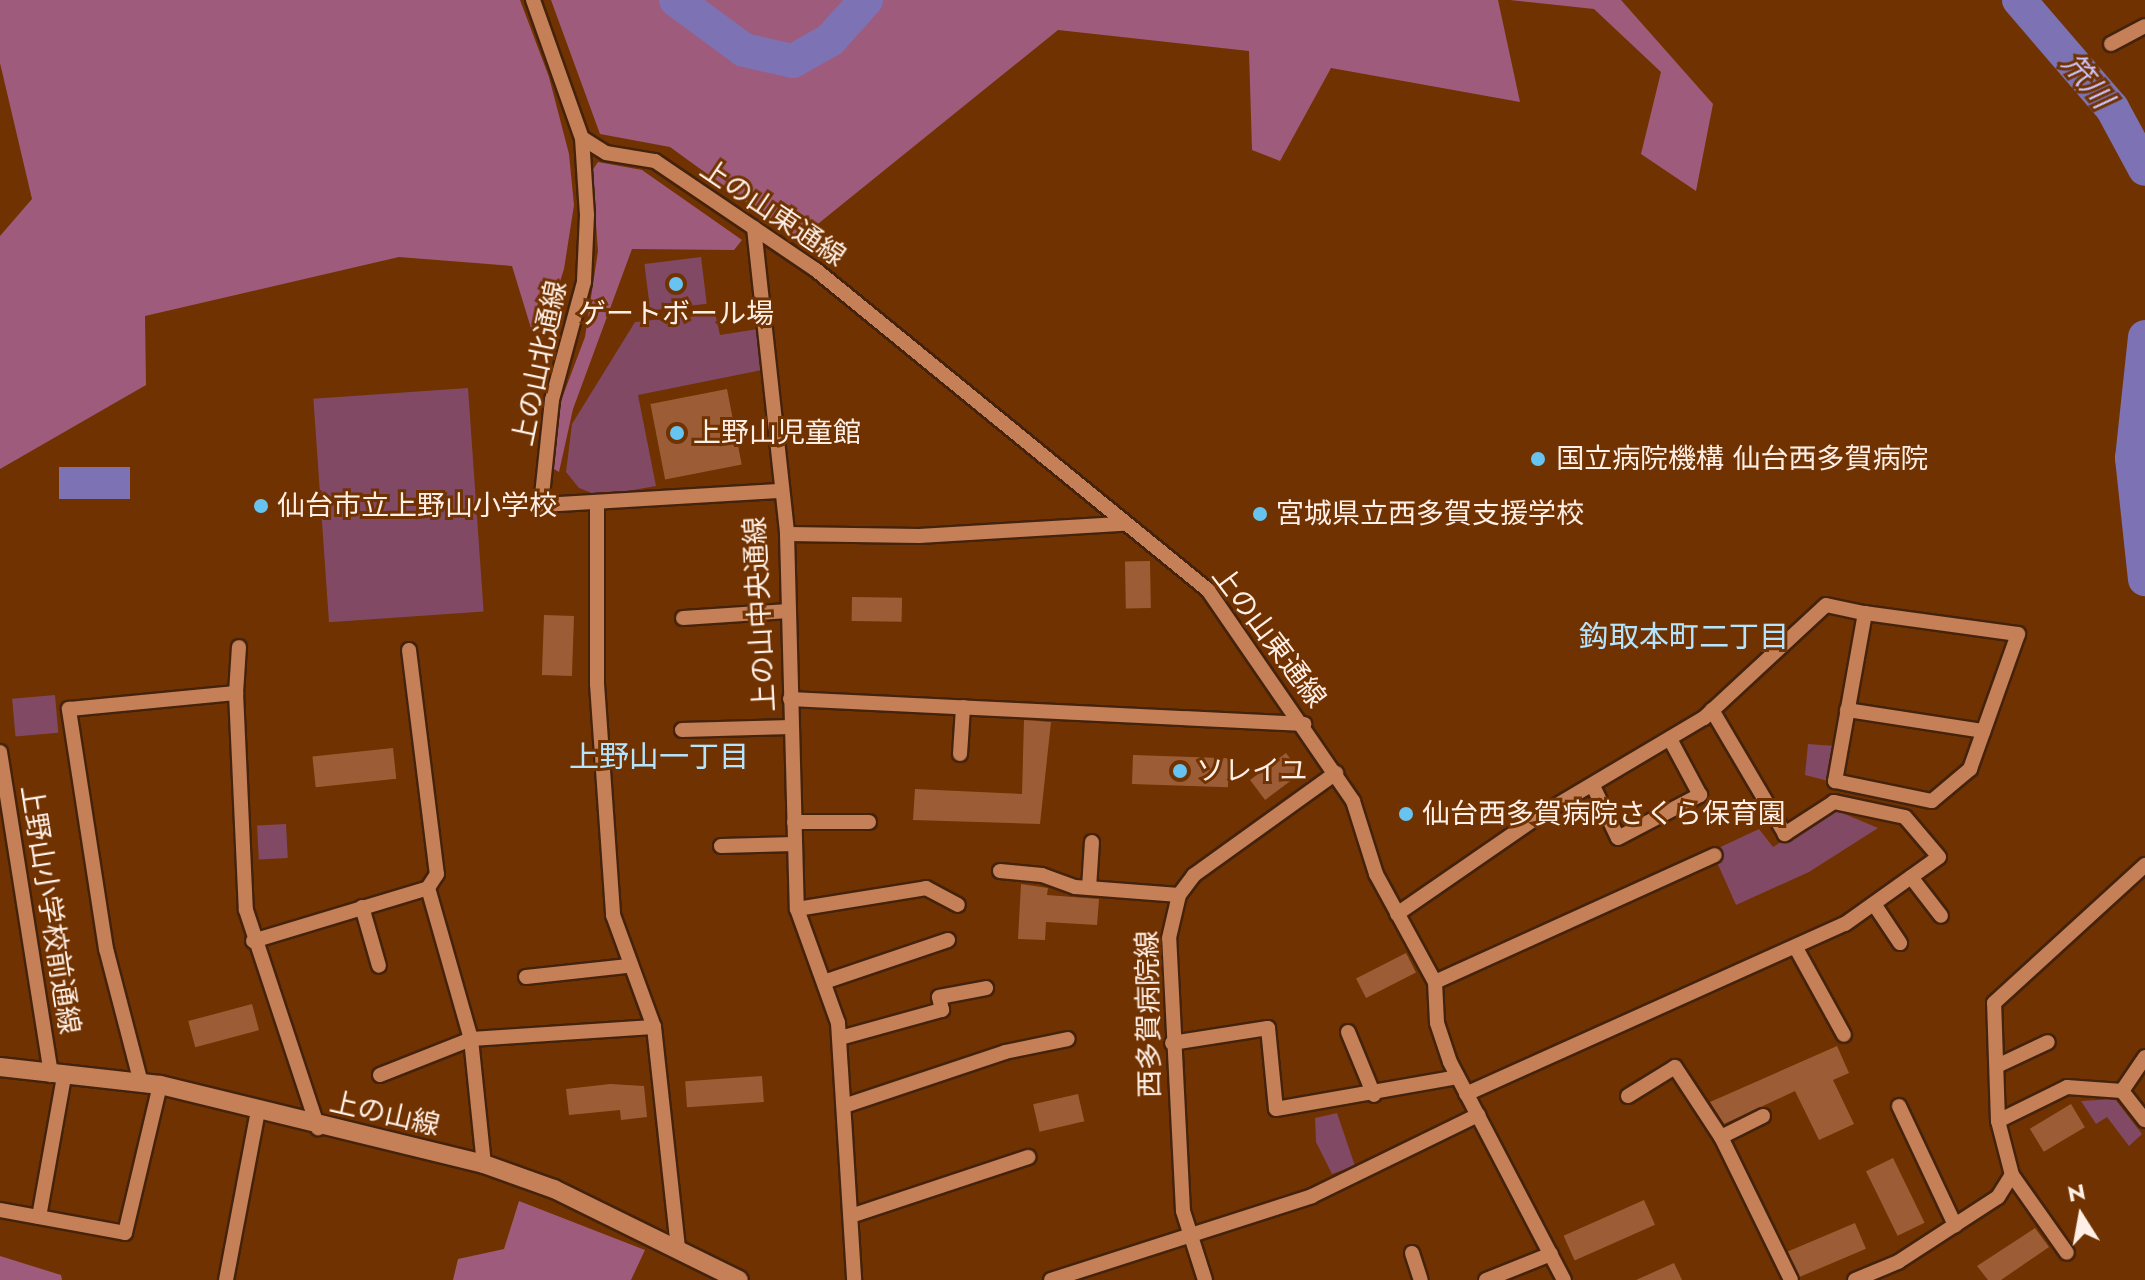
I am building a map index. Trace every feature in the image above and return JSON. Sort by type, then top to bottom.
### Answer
[{"type":"street","name":"上の山北通線","points":[[533,0],[582,138],[584,282],[552,400],[541,505],[597,505],[780,491]]},
{"type":"street","points":[[2111,44],[2145,26]]},
{"type":"street","name":"上の山東通線","points":[[582,138],[606,153],[655,161],[754,228],[982,402],[1124,524],[1208,590],[1336,773],[1397,914],[1435,982],[1437,1023],[1457,1077],[1564,1280]]},
{"type":"street","name":"上の山中央通線","points":[[754,228],[787,534],[797,909],[824,982],[840,1038],[854,1280]]},
{"type":"street","points":[[597,505],[598,699],[613,915],[628,966],[654,1027],[678,1248]]},
{"type":"street","points":[[787,534],[919,536],[1124,524]]},
{"type":"street","points":[[1397,914],[1542,814],[1594,788],[1712,710],[1826,605],[2018,634],[1970,769],[1932,801],[1835,781],[1865,613]]},
{"type":"street","points":[[683,618],[789,611]]},
{"type":"street","points":[[239,647],[236,693],[239,812],[253,941],[318,1128]]},
{"type":"street","points":[[253,941],[428,888],[437,874],[409,650]]},
{"type":"street","points":[[0,1210],[125,1233],[150,1084],[106,949],[69,709],[236,693]]},
{"type":"street","points":[[790,699],[1304,724]]},
{"type":"street","points":[[960,754],[963,707]]},
{"type":"street","points":[[1466,1094],[1796,948],[1874,904],[1939,857],[1905,817],[1834,802],[1785,834],[1712,710]]},
{"type":"street","points":[[1847,710],[1983,731]]},
{"type":"street","points":[[682,730],[791,727]]},
{"type":"street","points":[[1594,788],[1618,838],[1700,795],[1670,739]]},
{"type":"street","name":"上野山小学校前通線","points":[[0,752],[58,1076],[39,1217]]},
{"type":"street","name":"西多賀病院線","points":[[1205,1280],[1187,1234],[1172,1043],[1169,938],[1179,895],[1194,875],[1336,773]]},
{"type":"street","points":[[794,822],[869,822]]},
{"type":"street","points":[[1089,888],[1092,842]]},
{"type":"street","points":[[721,846],[795,844]]},
{"type":"street","points":[[1435,982],[1715,855]]},
{"type":"street","points":[[2067,1253],[2012,1175],[1998,1121],[1994,1003],[2145,865]]},
{"type":"street","points":[[1000,871],[1089,888],[1179,895]]},
{"type":"street","points":[[1911,877],[1941,916]]},
{"type":"street","points":[[428,888],[471,1039],[484,1164]]},
{"type":"street","points":[[797,909],[926,888],[958,905]]},
{"type":"street","points":[[1874,904],[1900,943]]},
{"type":"street","points":[[362,907],[379,966]]},
{"type":"street","points":[[824,982],[948,940]]},
{"type":"street","points":[[1796,948],[1844,1035]]},
{"type":"street","points":[[526,977],[628,966]]},
{"type":"street","points":[[840,1038],[942,1010],[939,997],[986,988]]},
{"type":"street","points":[[380,1075],[471,1039],[654,1027]]},
{"type":"street","points":[[1172,1043],[1268,1028],[1276,1109],[1374,1095],[1457,1077]]},
{"type":"street","points":[[1348,1032],[1374,1095]]},
{"type":"street","points":[[844,1106],[1005,1052],[1068,1039]]},
{"type":"street","points":[[1997,1066],[2048,1042]]},
{"type":"street","points":[[2122,1091],[2145,1057]]},
{"type":"street","name":"上の山線","points":[[0,1067],[58,1076],[150,1084],[318,1128],[484,1164],[554,1189],[739,1280]]},
{"type":"street","points":[[1628,1096],[1675,1067],[1721,1137],[1791,1280]]},
{"type":"street","points":[[1998,1121],[2067,1087],[2122,1091],[2145,1120]]},
{"type":"street","points":[[1899,1106],[1955,1225]]},
{"type":"street","points":[[226,1280],[258,1111]]},
{"type":"street","points":[[1051,1280],[1312,1196],[1478,1115]]},
{"type":"street","points":[[1721,1137],[1763,1116]]},
{"type":"street","points":[[851,1216],[1028,1157]]},
{"type":"street","points":[[1855,1280],[1955,1225],[1998,1197],[2012,1175]]},
{"type":"street","points":[[1412,1253],[1421,1280]]},
{"type":"street","points":[[1486,1280],[1551,1254]]},
{"type":"shaded area","points":[[0,0],[520,0],[549,77],[569,154],[574,205],[564,269],[538,351],[512,266],[399,257],[145,316],[146,385],[0,469],[0,236],[32,199],[0,63]]},
{"type":"shaded area","points":[[551,0],[1498,0],[1520,102],[1331,68],[1280,161],[1252,150],[1249,51],[1058,30],[798,240],[670,147],[600,134]]},
{"type":"shaded area","points":[[1510,0],[1621,0],[1713,104],[1696,191],[1641,154],[1661,72],[1594,9]]},
{"type":"shaded area","points":[[598,162],[642,170],[742,240],[734,250],[632,249],[573,409],[559,472],[549,466],[559,406],[585,337],[598,251],[592,171]]},
{"type":"shaded area","name":"ゲートボール場","points":[[701,257],[707,304],[650,311],[644,264]]},
{"type":"shaded area","points":[[715,313],[720,335],[758,329],[762,370],[638,395],[656,486],[599,496],[579,488],[566,472],[572,424],[635,322]]},
{"type":"shaded area","points":[[468,388],[484,611],[329,622],[313,399]]},
{"type":"shaded area","points":[[59,467],[130,467],[130,499],[59,499]]},
{"type":"shaded area","points":[[55,695],[58,733],[15,737],[12,699]]},
{"type":"shaded area","points":[[1808,744],[1835,746],[1832,782],[1805,775]]},
{"type":"shaded area","points":[[1833,809],[1878,828],[1809,872],[1736,905],[1712,851],[1759,829],[1773,847]]},
{"type":"shaded area","points":[[286,824],[288,858],[259,859],[257,826]]},
{"type":"shaded area","points":[[2115,1099],[2142,1134],[2129,1146],[2107,1117],[2096,1124],[2081,1101]]},
{"type":"shaded area","points":[[1337,1113],[1355,1166],[1332,1174],[1316,1142],[1315,1118]]},
{"type":"shaded area","points":[[519,1201],[645,1250],[631,1280],[453,1280],[458,1259],[504,1249]]},
{"type":"shaded area","points":[[0,1256],[61,1275],[62,1280],[0,1280]]},
{"type":"building","name":"上野山児童館","points":[[727,389],[742,465],[665,479],[650,404]]},
{"type":"building","points":[[1125,561],[1150,561],[1151,608],[1126,608]]},
{"type":"building","points":[[852,597],[902,598],[902,622],[852,621]]},
{"type":"building","points":[[544,615],[574,616],[572,676],[542,675]]},
{"type":"building","points":[[1024,720],[1051,722],[1040,824],[913,820],[915,789],[1022,794]]},
{"type":"building","points":[[393,748],[396,779],[316,787],[312,756]]},
{"type":"building","points":[[1286,753],[1301,773],[1265,800],[1250,780]]},
{"type":"building","name":"ソレイユ","points":[[1133,755],[1229,758],[1228,787],[1132,784]]},
{"type":"building","points":[[1021,884],[1048,888],[1047,895],[1099,899],[1097,925],[1046,922],[1045,940],[1018,939]]},
{"type":"building","points":[[1406,953],[1416,973],[1366,998],[1356,978]]},
{"type":"building","points":[[252,1004],[259,1030],[195,1047],[188,1021]]},
{"type":"building","points":[[1837,1046],[1849,1073],[1833,1080],[1854,1124],[1819,1140],[1795,1091],[1724,1124],[1710,1102]]},
{"type":"building","points":[[762,1076],[764,1102],[687,1107],[685,1081]]},
{"type":"building","points":[[610,1084],[644,1086],[647,1117],[621,1120],[620,1110],[569,1115],[566,1089]]},
{"type":"building","points":[[1078,1094],[1084,1121],[1039,1132],[1033,1104]]},
{"type":"building","points":[[2071,1104],[2085,1127],[2044,1152],[2030,1129]]},
{"type":"building","points":[[1893,1158],[1925,1223],[1898,1236],[1866,1171]]},
{"type":"building","points":[[1644,1200],[1655,1225],[1575,1260],[1564,1236]]},
{"type":"building","points":[[1855,1223],[1866,1249],[1799,1277],[1788,1252]]},
{"type":"building","points":[[2035,1228],[2049,1247],[2001,1280],[1988,1280],[1977,1266]]},
{"type":"building","points":[[1674,1263],[1682,1280],[1636,1280]]},
{"type":"waterway","name":"笊川","points":[[676,0],[744,50],[793,61],[830,40],[866,0]]},
{"type":"waterway","name":"笊川","points":[[2019,0],[2112,108],[2145,169]]},
{"type":"waterway","name":"笊川","points":[[2145,337],[2132,458],[2145,579]]},
{"type":"place","name":"ゲートボール場","points":[[676,284]]},
{"type":"place","name":"上野山児童館","points":[[677,433]]},
{"type":"place","name":"国立病院機構 仙台西多賀病院","points":[[1538,459]]},
{"type":"place","name":"仙台市立上野山小学校","points":[[261,506]]},
{"type":"place","name":"宮城県立西多賀支援学校","points":[[1260,514]]},
{"type":"place","name":"ソレイユ","points":[[1180,771]]},
{"type":"place","name":"仙台西多賀病院さくら保育園","points":[[1406,814]]},
{"type":"district","name":"鈎取本町二丁目","points":[[1684,637]]},
{"type":"district","name":"上野山一丁目","points":[[659,757]]}]
